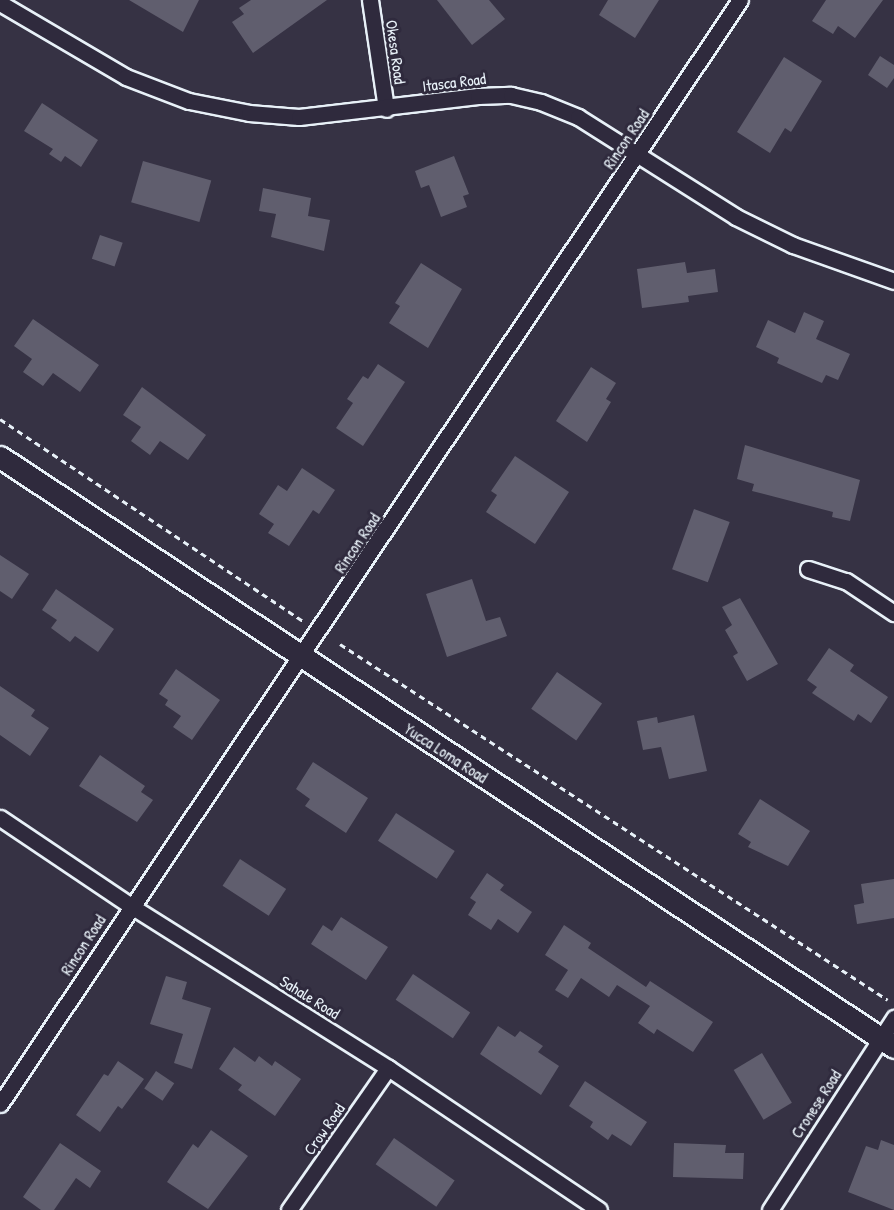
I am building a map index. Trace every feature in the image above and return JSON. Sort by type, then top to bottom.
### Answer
[{"type":"main road","name":"Yucca Loma Road","points":[[0,457],[887,1043]]},
{"type":"street","name":"Okesa Road","points":[[370,0],[386,109]]},
{"type":"street","name":"Rincon Road","points":[[0,1104],[131,906],[302,658],[740,0]]},
{"type":"street","name":"Itasca Road","points":[[0,3],[126,77],[189,101],[249,113],[299,117],[386,109],[478,96],[511,95],[578,117],[735,217],[793,245],[894,281]]},
{"type":"street","points":[[808,569],[846,581],[894,614]]},
{"type":"street","name":"Sahale Road","points":[[0,818],[131,906],[388,1068],[599,1210]]},
{"type":"street","name":"Cronese Road","points":[[770,1210],[887,1043],[894,1018]]},
{"type":"street","name":"Crow Road","points":[[289,1210],[388,1068]]},
{"type":"path","points":[[0,419],[306,622]]},
{"type":"path","points":[[340,644],[888,1000]]},
{"type":"building","points":[[129,0],[199,0],[183,32]]},
{"type":"building","points":[[251,0],[327,0],[253,53],[232,22],[244,14],[239,8]]},
{"type":"building","points":[[437,0],[489,0],[505,19],[472,45]]},
{"type":"building","points":[[608,0],[659,0],[635,38],[599,15]]},
{"type":"building","points":[[826,0],[883,0],[855,38],[838,26],[833,34],[812,21]]},
{"type":"building","points":[[880,56],[894,65],[894,78],[887,88],[868,75]]},
{"type":"building","points":[[784,57],[822,81],[791,132],[785,128],[770,153],[737,132]]},
{"type":"building","points":[[42,103],[98,140],[81,167],[65,156],[61,162],[49,154],[53,149],[24,131]]},
{"type":"building","points":[[454,156],[469,194],[463,196],[467,207],[441,217],[429,185],[421,188],[415,171]]},
{"type":"building","points":[[143,161],[211,181],[199,222],[131,202]]},
{"type":"building","points":[[263,188],[311,198],[308,216],[330,220],[324,251],[271,237],[276,214],[259,211]]},
{"type":"building","points":[[100,235],[123,243],[115,266],[92,259]]},
{"type":"building","points":[[685,262],[687,273],[715,269],[718,292],[688,296],[689,302],[642,308],[637,269]]},
{"type":"building","points":[[421,263],[462,289],[428,348],[389,323],[400,306],[395,303]]},
{"type":"building","points":[[804,312],[824,321],[816,339],[850,354],[838,380],[826,375],[822,383],[777,363],[779,358],[756,347],[768,320],[795,333]]},
{"type":"building","points":[[33,319],[99,365],[80,392],[53,373],[43,386],[23,372],[32,359],[14,346]]},
{"type":"building","points":[[378,364],[405,382],[363,446],[336,428],[353,403],[347,399],[363,376],[368,379]]},
{"type":"building","points":[[591,367],[616,383],[606,399],[611,402],[587,442],[556,421]]},
{"type":"building","points":[[142,387],[206,435],[188,460],[160,441],[150,455],[131,441],[141,427],[123,415]]},
{"type":"building","points":[[745,445],[860,480],[850,521],[832,517],[833,512],[752,491],[754,484],[737,479]]},
{"type":"building","points":[[515,456],[569,492],[535,544],[486,512],[497,495],[491,491]]},
{"type":"building","points":[[302,468],[335,490],[319,514],[313,510],[289,546],[268,533],[274,524],[259,514],[278,485],[287,491]]},
{"type":"building","points":[[694,509],[730,522],[708,582],[672,569]]},
{"type":"building","points":[[0,555],[29,574],[12,599],[0,591]]},
{"type":"building","points":[[472,579],[486,621],[500,617],[507,636],[447,657],[426,594]]},
{"type":"building","points":[[56,589],[114,629],[98,652],[75,636],[70,642],[51,628],[57,620],[42,610]]},
{"type":"building","points":[[740,598],[778,664],[747,681],[733,656],[738,653],[725,630],[732,625],[722,607]]},
{"type":"building","points":[[829,648],[854,665],[850,671],[888,697],[871,723],[858,714],[854,721],[812,693],[817,687],[807,680]]},
{"type":"building","points":[[176,669],[220,700],[192,740],[173,727],[181,716],[165,705],[168,700],[159,694]]},
{"type":"building","points":[[557,672],[602,704],[576,740],[531,709]]},
{"type":"building","points":[[0,686],[35,710],[31,716],[49,728],[30,756],[0,735]]},
{"type":"building","points":[[694,715],[707,771],[669,779],[661,747],[643,750],[637,721],[657,717],[658,723]]},
{"type":"building","points":[[100,755],[145,786],[141,792],[153,800],[137,822],[79,786]]},
{"type":"building","points":[[313,762],[368,798],[346,833],[305,806],[310,799],[296,789]]},
{"type":"building","points":[[760,799],[810,831],[788,866],[748,847],[751,842],[738,834]]},
{"type":"building","points":[[396,813],[455,851],[437,879],[378,841]]},
{"type":"building","points":[[240,859],[286,889],[269,916],[223,886]]},
{"type":"building","points":[[487,873],[504,885],[500,890],[532,912],[518,933],[498,919],[491,930],[468,915],[476,902],[470,898]]},
{"type":"building","points":[[894,879],[894,918],[857,924],[854,905],[864,903],[861,884]]},
{"type":"building","points":[[341,917],[388,947],[366,980],[311,944],[323,925],[332,931]]},
{"type":"building","points":[[564,925],[591,943],[588,948],[646,987],[650,981],[713,1022],[693,1052],[657,1029],[654,1034],[638,1023],[650,1006],[617,985],[609,997],[581,978],[568,998],[555,990],[568,970],[545,955]]},
{"type":"building","points":[[413,974],[470,1013],[453,1038],[396,1000]]},
{"type":"building","points":[[166,976],[187,982],[182,999],[211,1008],[192,1069],[174,1063],[183,1034],[150,1024]]},
{"type":"building","points":[[498,1026],[515,1037],[520,1031],[543,1046],[538,1052],[559,1066],[541,1095],[480,1054]]},
{"type":"building","points":[[234,1047],[255,1062],[259,1056],[272,1066],[275,1061],[301,1079],[275,1116],[238,1090],[242,1085],[219,1069]]},
{"type":"building","points":[[762,1053],[792,1103],[764,1120],[734,1070]]},
{"type":"building","points":[[118,1061],[144,1079],[122,1109],[118,1106],[100,1132],[76,1115],[104,1074],[108,1076]]},
{"type":"building","points":[[156,1071],[174,1083],[162,1101],[144,1088]]},
{"type":"building","points":[[585,1081],[647,1122],[631,1146],[612,1134],[608,1140],[590,1127],[593,1122],[569,1106]]},
{"type":"building","points":[[211,1130],[248,1156],[208,1209],[167,1182],[193,1144],[198,1148]]},
{"type":"building","points":[[394,1138],[455,1180],[436,1207],[376,1164]]},
{"type":"building","points":[[881,1140],[894,1145],[894,1210],[848,1192],[866,1146],[878,1150]]},
{"type":"building","points":[[60,1143],[101,1171],[90,1188],[76,1178],[54,1210],[41,1210],[23,1197]]},
{"type":"building","points":[[674,1143],[726,1145],[725,1153],[744,1153],[743,1179],[673,1177]]}]
